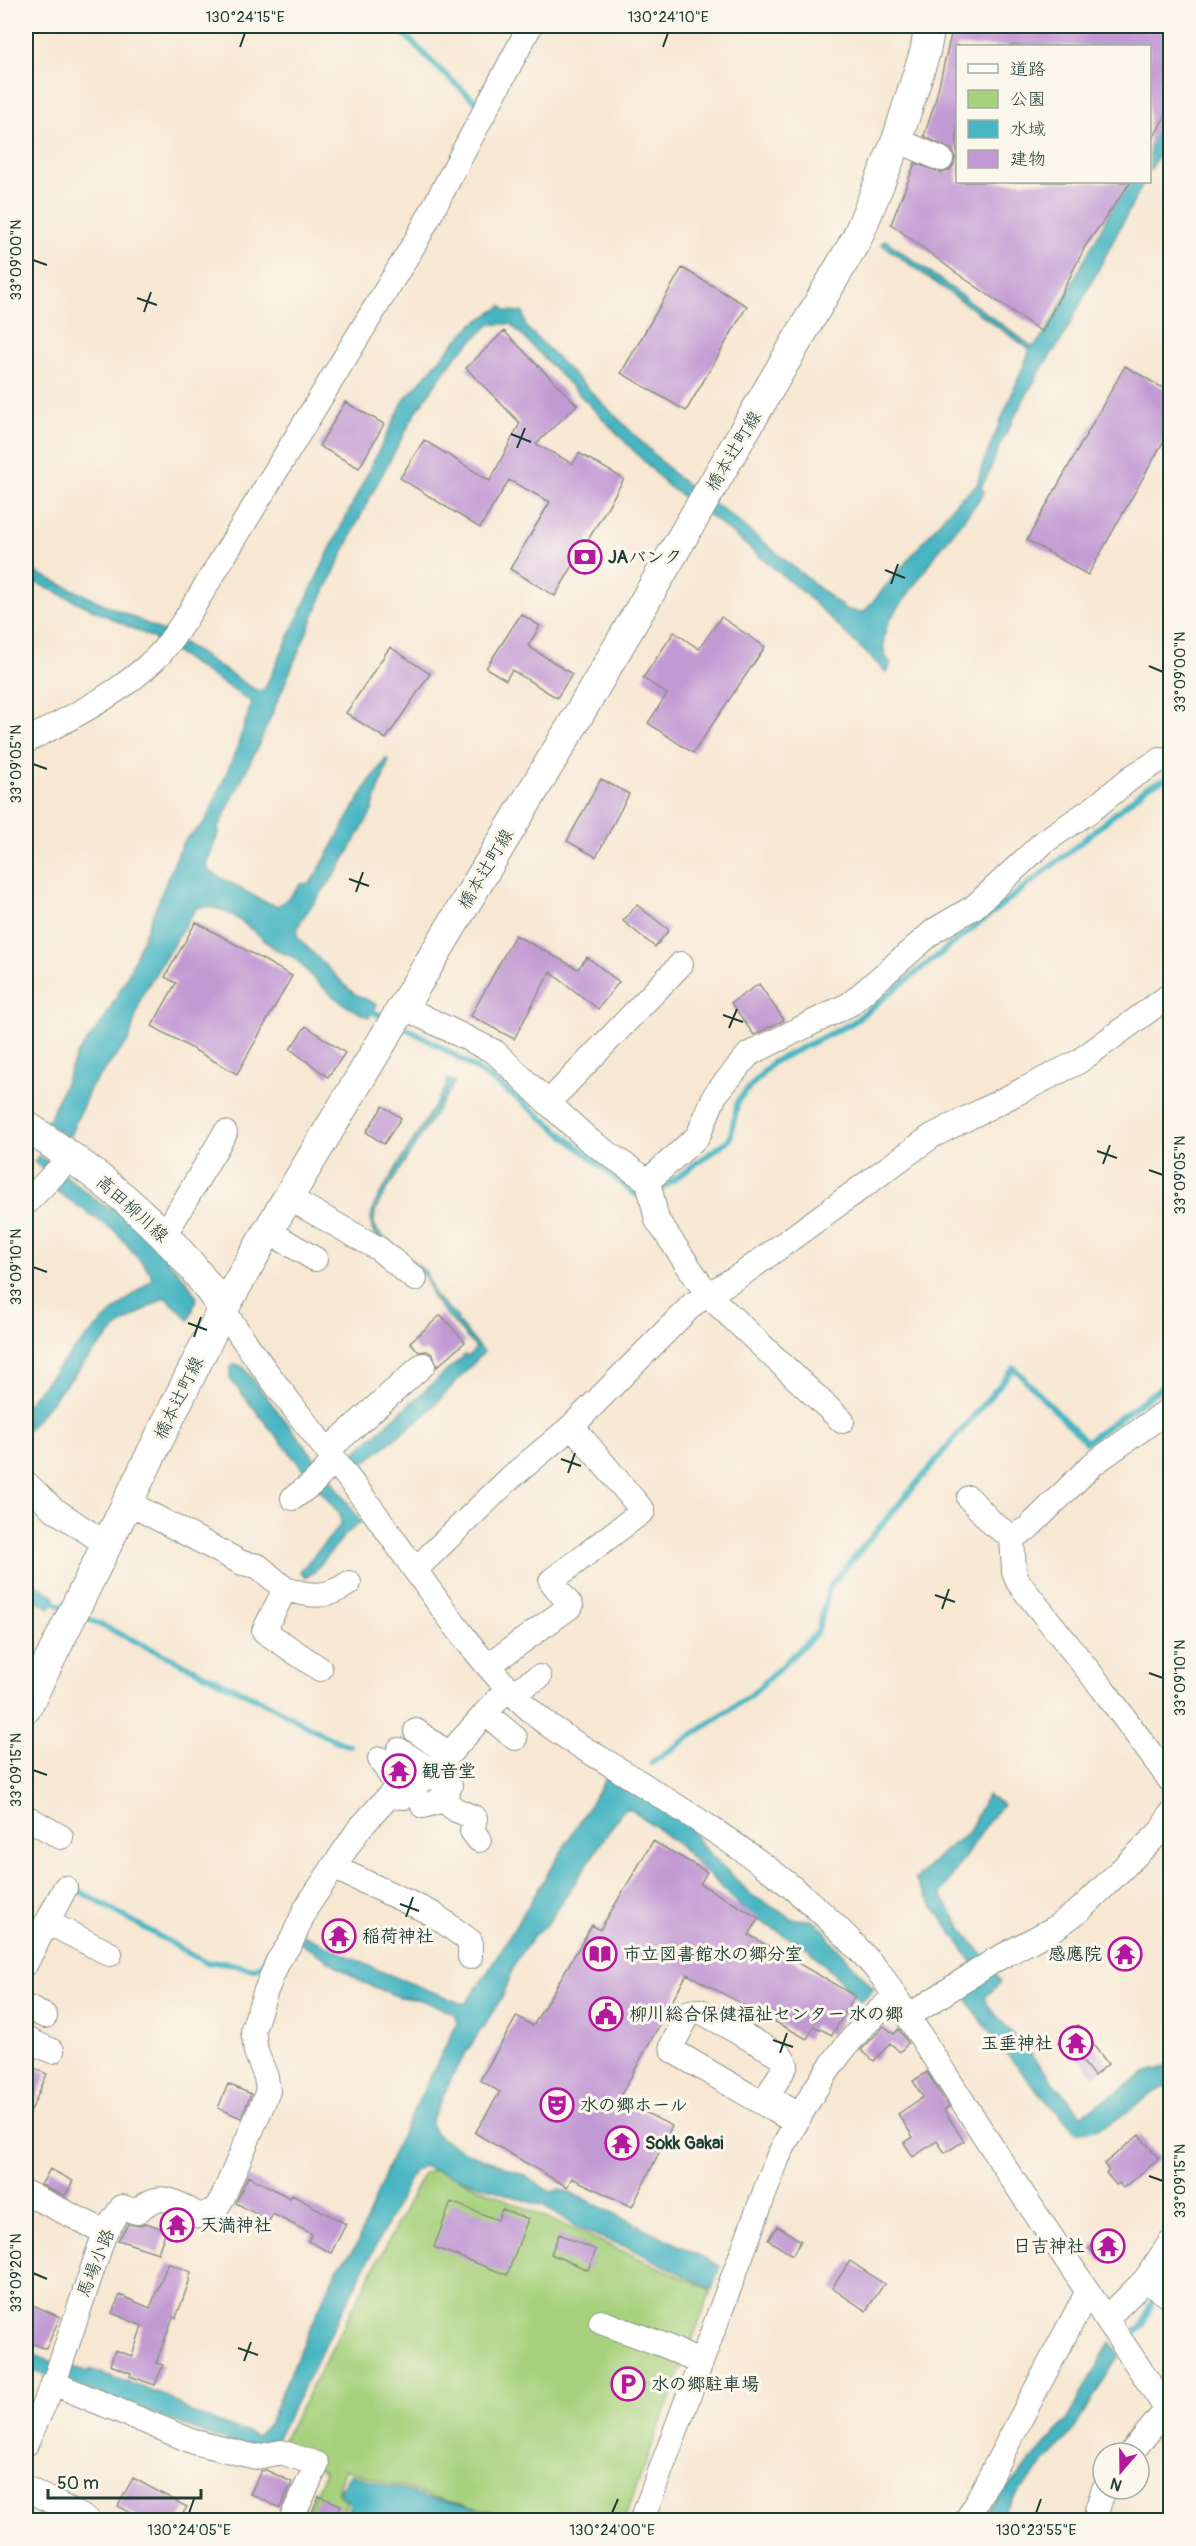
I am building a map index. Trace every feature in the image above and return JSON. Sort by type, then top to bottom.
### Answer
[{"type":"main road","name":"橋本辻町線","points":[[26,1708],[223,1309],[816,311],[857,238],[897,140],[925,52],[930,26]]},
{"type":"main road","name":"高田柳川線","points":[[26,1126],[66,1162],[140,1211],[204,1280],[223,1309]]},
{"type":"street","points":[[26,741],[92,706],[131,680],[158,656],[185,620],[416,241],[530,26]]},
{"type":"street","points":[[897,140],[941,159]]},
{"type":"street","points":[[648,1181],[698,1136],[715,1095],[749,1054],[850,1004],[935,930],[974,907],[1045,841],[1094,808],[1131,777],[1166,761]]},
{"type":"street","points":[[548,1103],[681,964]]},
{"type":"street","points":[[416,1569],[510,1479],[572,1426],[685,1312],[932,1136],[1078,1062],[1170,996]]},
{"type":"street","points":[[403,1007],[495,1052],[590,1141],[648,1181],[657,1220],[708,1295],[842,1421]]},
{"type":"street","points":[[164,1236],[225,1133]]},
{"type":"street","points":[[28,1200],[66,1162]]},
{"type":"street","points":[[289,1198],[379,1249],[415,1279]]},
{"type":"street","points":[[268,1231],[315,1259]]},
{"type":"street","points":[[223,1309],[326,1465],[416,1569],[510,1690],[555,1730],[725,1836],[782,1878],[824,1913],[882,1976],[1011,2177],[1169,2411],[1142,2441]]},
{"type":"street","points":[[293,1498],[423,1365]]},
{"type":"street","points":[[1012,1537],[1028,1528],[1093,1464],[1170,1409]]},
{"type":"street","points":[[489,1665],[571,1606],[551,1581],[643,1511],[572,1426]]},
{"type":"street","points":[[26,1484],[52,1508],[106,1544]]},
{"type":"street","points":[[969,1498],[993,1524],[1012,1537]]},
{"type":"street","points":[[127,1502],[242,1563],[258,1566],[285,1589],[321,1595],[337,1592],[349,1583]]},
{"type":"street","points":[[1012,1537],[1014,1571],[1018,1582],[1103,1689],[1170,1780]]},
{"type":"street","points":[[285,1589],[264,1631],[320,1669]]},
{"type":"street","points":[[409,1797],[485,1713],[510,1690],[539,1677]]},
{"type":"street","points":[[485,1713],[515,1738]]},
{"type":"street","points":[[416,1731],[449,1754]]},
{"type":"street","points":[[470,1957],[470,1941],[433,1914],[333,1867],[358,1829],[409,1797],[450,1786],[430,1772],[389,1754],[409,1797],[456,1810],[475,1818],[472,1831],[479,1840]]},
{"type":"street","points":[[909,2016],[995,1960],[1055,1928],[1081,1910],[1161,1831],[1170,1815]]},
{"type":"street","points":[[26,1817],[61,1837]]},
{"type":"street","name":"馬場小路","points":[[26,2444],[56,2375],[105,2232],[122,2207],[137,2212],[147,2202],[156,2198],[168,2199],[200,2216],[215,2210],[243,2153],[268,2091],[259,2072],[253,2031],[278,1961],[293,1937],[306,1908],[333,1867]]},
{"type":"street","points":[[26,1963],[65,1888]]},
{"type":"street","points":[[47,1922],[110,1954]]},
{"type":"street","points":[[642,2520],[778,2157],[797,2119],[840,2051],[871,2016],[895,1996]]},
{"type":"street","points":[[700,2011],[781,2056],[786,2065],[770,2092],[772,2099],[797,2119],[673,2051],[672,2045],[690,2012],[700,2011]]},
{"type":"street","points":[[26,2039],[52,2051]]},
{"type":"street","points":[[26,2193],[105,2232]]},
{"type":"street","points":[[1118,2335],[1157,2288],[1170,2243]]},
{"type":"street","points":[[967,2520],[1089,2291]]},
{"type":"street","points":[[601,2322],[666,2346],[700,2362]]},
{"type":"street","points":[[56,2375],[194,2442],[256,2457],[281,2452],[317,2464],[291,2520]]},
{"type":"street","points":[[26,2488],[88,2520]]},
{"type":"green space","points":[[436,2169],[711,2290],[624,2520],[527,2520],[443,2500],[344,2469],[337,2492],[347,2502],[341,2520],[303,2520],[325,2472],[281,2445],[424,2173]]},
{"type":"water","points":[[1170,94],[1170,131],[1151,169],[1151,138]]},
{"type":"water","points":[[1125,183],[1143,183],[1061,341],[1036,378],[1000,445],[981,487],[983,495],[940,549],[889,621],[885,632],[884,649],[891,664],[886,672],[806,595],[718,522],[668,486],[511,324],[490,324],[455,357],[416,412],[367,503],[318,606],[260,742],[218,828],[219,832],[206,864],[209,871],[261,900],[277,906],[281,904],[301,884],[310,883],[367,785],[386,759],[389,760],[371,813],[337,872],[301,920],[297,931],[298,938],[353,993],[376,1004],[369,1017],[340,1001],[319,984],[297,960],[276,950],[238,919],[218,909],[196,908],[142,995],[129,1040],[91,1087],[69,1138],[45,1123],[50,1118],[77,1054],[103,1021],[126,979],[183,842],[204,823],[209,814],[235,753],[252,702],[153,638],[26,578],[26,568],[156,628],[182,642],[249,686],[258,691],[264,690],[330,549],[404,400],[473,324],[502,306],[506,311],[523,312],[526,327],[677,477],[725,511],[845,609],[865,611],[958,500],[977,485],[982,466],[1030,350],[881,244],[885,240],[1033,347],[1045,334]]},
{"type":"water","points":[[447,1079],[455,1082],[381,1199],[375,1212],[374,1224],[378,1232],[426,1272],[435,1296],[458,1318],[457,1321],[484,1352],[425,1415],[360,1466],[352,1455],[465,1355],[468,1357],[476,1348],[434,1300],[425,1277],[374,1234],[371,1225],[372,1212],[377,1199],[446,1087]]},
{"type":"water","points":[[39,1155],[103,1205],[125,1213],[188,1283],[197,1298],[189,1320],[165,1297],[120,1325],[90,1356],[26,1432],[26,1405],[85,1339],[151,1280],[151,1273],[117,1233],[56,1191],[26,1195],[45,1170],[34,1162]]},
{"type":"water","points":[[235,1364],[243,1367],[331,1479],[361,1522],[346,1534],[313,1573],[306,1577],[300,1571],[338,1528],[341,1523],[340,1515],[230,1379],[230,1368]]},
{"type":"water","points":[[26,1579],[55,1596],[50,1608],[26,1594]]},
{"type":"water","points":[[608,1775],[690,1826],[701,1845],[753,1896],[793,1919],[812,1920],[823,1928],[830,1940],[874,1989],[861,2002],[808,1948],[750,1916],[680,1846],[638,1814],[629,1809],[623,1810],[547,1925],[534,1935],[515,1963],[503,1996],[458,2065],[431,2121],[432,2127],[436,2134],[445,2141],[466,2152],[523,2175],[551,2192],[560,2189],[589,2201],[720,2266],[712,2289],[629,2248],[579,2229],[543,2205],[423,2166],[414,2171],[273,2446],[251,2450],[26,2369],[26,2350],[46,2360],[89,2372],[90,2369],[167,2396],[194,2414],[257,2436],[270,2423],[337,2269],[356,2246],[398,2142],[457,2023],[454,2013],[421,2000],[399,1997],[362,1982],[299,1942],[302,1935],[389,1974],[460,2003],[466,2003],[487,1973]]},
{"type":"water","points":[[987,1795],[1003,1805],[993,1815],[940,1894],[969,1939],[984,1956],[1001,1982],[985,1998],[990,2008],[1082,2115],[1147,2072],[1170,2066],[1170,2085],[1147,2097],[1114,2121],[1090,2131],[1076,2132],[1046,2100],[991,2034],[966,1998],[963,1997],[933,2013],[973,1963],[915,1880],[945,1850],[968,1833]]},
{"type":"water","points":[[1110,2342],[1119,2355],[1075,2428],[995,2520],[979,2520],[1066,2421]]},
{"type":"water","points":[[350,2474],[425,2497],[529,2520],[414,2520],[385,2515],[375,2520],[344,2520],[350,2504],[339,2491]]},
{"type":"building","points":[[953,26],[1170,26],[1170,107],[1151,142],[1151,45],[956,45],[956,183],[1130,183],[1086,245],[1042,332],[955,272],[891,224],[915,163],[942,173],[950,170],[954,164],[955,157],[952,150],[924,136],[935,102]]},
{"type":"building","points":[[682,268],[747,306],[686,411],[621,373]]},
{"type":"building","points":[[504,331],[577,405],[536,444],[573,464],[579,453],[624,479],[555,596],[510,569],[550,502],[509,480],[480,528],[400,478],[424,440],[490,481],[520,423],[466,368]]},
{"type":"building","points":[[1125,366],[1170,392],[1170,430],[1088,575],[1027,540]]},
{"type":"building","points":[[345,402],[384,424],[359,468],[319,446]]},
{"type":"building","points":[[521,614],[540,626],[528,646],[572,674],[557,698],[512,670],[506,680],[486,668]]},
{"type":"building","points":[[721,617],[765,647],[693,753],[648,723],[667,694],[643,678],[674,632],[699,649]]},
{"type":"building","points":[[390,647],[430,674],[386,739],[346,713]]},
{"type":"building","points":[[601,779],[629,794],[596,857],[567,841]]},
{"type":"building","points":[[637,905],[669,930],[655,947],[623,921]]},
{"type":"building","points":[[196,922],[292,976],[237,1074],[152,1026],[176,983],[165,977]]},
{"type":"building","points":[[515,935],[578,969],[587,957],[619,982],[598,1009],[550,972],[514,1039],[471,1016]]},
{"type":"building","points":[[759,984],[784,1020],[754,1035],[731,1003]]},
{"type":"building","points":[[306,1026],[345,1053],[328,1077],[290,1049]]},
{"type":"building","points":[[383,1106],[401,1118],[384,1144],[366,1132]]},
{"type":"building","points":[[441,1315],[465,1342],[437,1367],[433,1355],[427,1351],[419,1352],[410,1342]]},
{"type":"building","name":"柳川総合保健福祉センター 水の郷","points":[[653,1841],[707,1872],[700,1884],[759,1918],[749,1935],[855,1996],[832,2035],[814,2026],[807,2039],[687,1974],[619,2099],[672,2126],[632,2207],[572,2178],[567,2187],[475,2133],[500,2092],[480,2080],[517,2016],[533,2026],[592,1925],[600,1930]]},
{"type":"building","points":[[1078,2025],[1108,2064],[1094,2076],[1078,2056],[1073,2061],[1058,2043]]},
{"type":"building","points":[[884,2026],[894,2034],[899,2029],[908,2043],[900,2052],[890,2043],[874,2061],[861,2050]]},
{"type":"building","points":[[26,2064],[47,2074],[26,2122]]},
{"type":"building","points":[[927,2072],[949,2107],[944,2110],[964,2141],[945,2153],[937,2141],[913,2157],[904,2143],[913,2137],[898,2114],[923,2097],[913,2081]]},
{"type":"building","points":[[228,2084],[251,2094],[241,2118],[218,2108]]},
{"type":"building","points":[[1139,2135],[1159,2159],[1123,2188],[1119,2183],[1116,2185],[1106,2173],[1109,2171],[1104,2164]]},
{"type":"building","points":[[50,2169],[73,2181],[65,2196],[41,2185]]},
{"type":"building","points":[[248,2176],[290,2198],[292,2195],[346,2224],[331,2253],[308,2241],[312,2234],[273,2214],[269,2221],[236,2203]]},
{"type":"building","points":[[451,2202],[498,2220],[502,2209],[528,2219],[507,2275],[434,2247]]},
{"type":"building","points":[[146,2223],[166,2230],[158,2253],[118,2240],[128,2224],[139,2226]]},
{"type":"building","points":[[777,2226],[801,2241],[792,2255],[768,2240]]},
{"type":"building","points":[[559,2234],[596,2250],[588,2270],[551,2254]]},
{"type":"building","points":[[1104,2234],[1117,2246],[1102,2262],[1089,2249]]},
{"type":"building","points":[[850,2261],[884,2284],[866,2311],[832,2288]]},
{"type":"building","points":[[168,2263],[191,2272],[176,2318],[173,2317],[156,2363],[163,2365],[155,2385],[130,2376],[131,2373],[110,2365],[115,2350],[132,2356],[142,2326],[112,2313],[120,2295],[150,2308]]},
{"type":"building","points":[[26,2302],[60,2317],[46,2349],[26,2341]]},
{"type":"building","points":[[266,2470],[292,2482],[280,2508],[250,2494],[261,2471]]},
{"type":"building","points":[[133,2478],[187,2507],[179,2520],[144,2520],[118,2506]]},
{"type":"building","points":[[319,2496],[341,2505],[334,2520],[309,2520]]},
{"type":"waterway","points":[[396,26],[440,70],[482,107]]},
{"type":"waterway","points":[[657,1192],[730,1139],[738,1100],[773,1062],[852,1023],[1068,853],[1147,787],[1170,777]]},
{"type":"waterway","points":[[365,1008],[386,1018]]},
{"type":"waterway","points":[[401,1026],[433,1042],[493,1081],[550,1124],[633,1193],[646,1198]]},
{"type":"waterway","points":[[651,1763],[751,1695],[817,1633],[830,1586],[1014,1368],[1086,1442],[1170,1381]]},
{"type":"waterway","points":[[47,1599],[67,1609]]},
{"type":"waterway","points":[[82,1616],[272,1706],[323,1735],[349,1746]]},
{"type":"waterway","points":[[69,1885],[206,1963],[223,1962],[253,1969],[263,1964],[270,1951],[277,1947]]},
{"type":"waterway","points":[[1160,2283],[1170,2266]]},
{"type":"waterway","points":[[1127,2338],[1142,2326],[1156,2292]]},
{"type":"place","name":"JAバンク","points":[[585,557]]},
{"type":"place","name":"観音堂","points":[[399,1771]]},
{"type":"place","name":"稲荷神社","points":[[339,1936]]},
{"type":"place","name":"市立図書館水の郷分室","points":[[600,1954]]},
{"type":"place","name":"感應院","points":[[1125,1954]]},
{"type":"place","name":"柳川総合保健福祉センター 水の郷","points":[[606,2014]]},
{"type":"place","name":"玉垂神社","points":[[1076,2043]]},
{"type":"place","name":"水の郷ホール","points":[[557,2105]]},
{"type":"place","name":"Sokk Gakai","points":[[622,2143]]},
{"type":"place","name":"天満神社","points":[[177,2225]]},
{"type":"place","name":"日吉神社","points":[[1108,2246]]},
{"type":"place","name":"水の郷駐車場","points":[[628,2384]]}]
